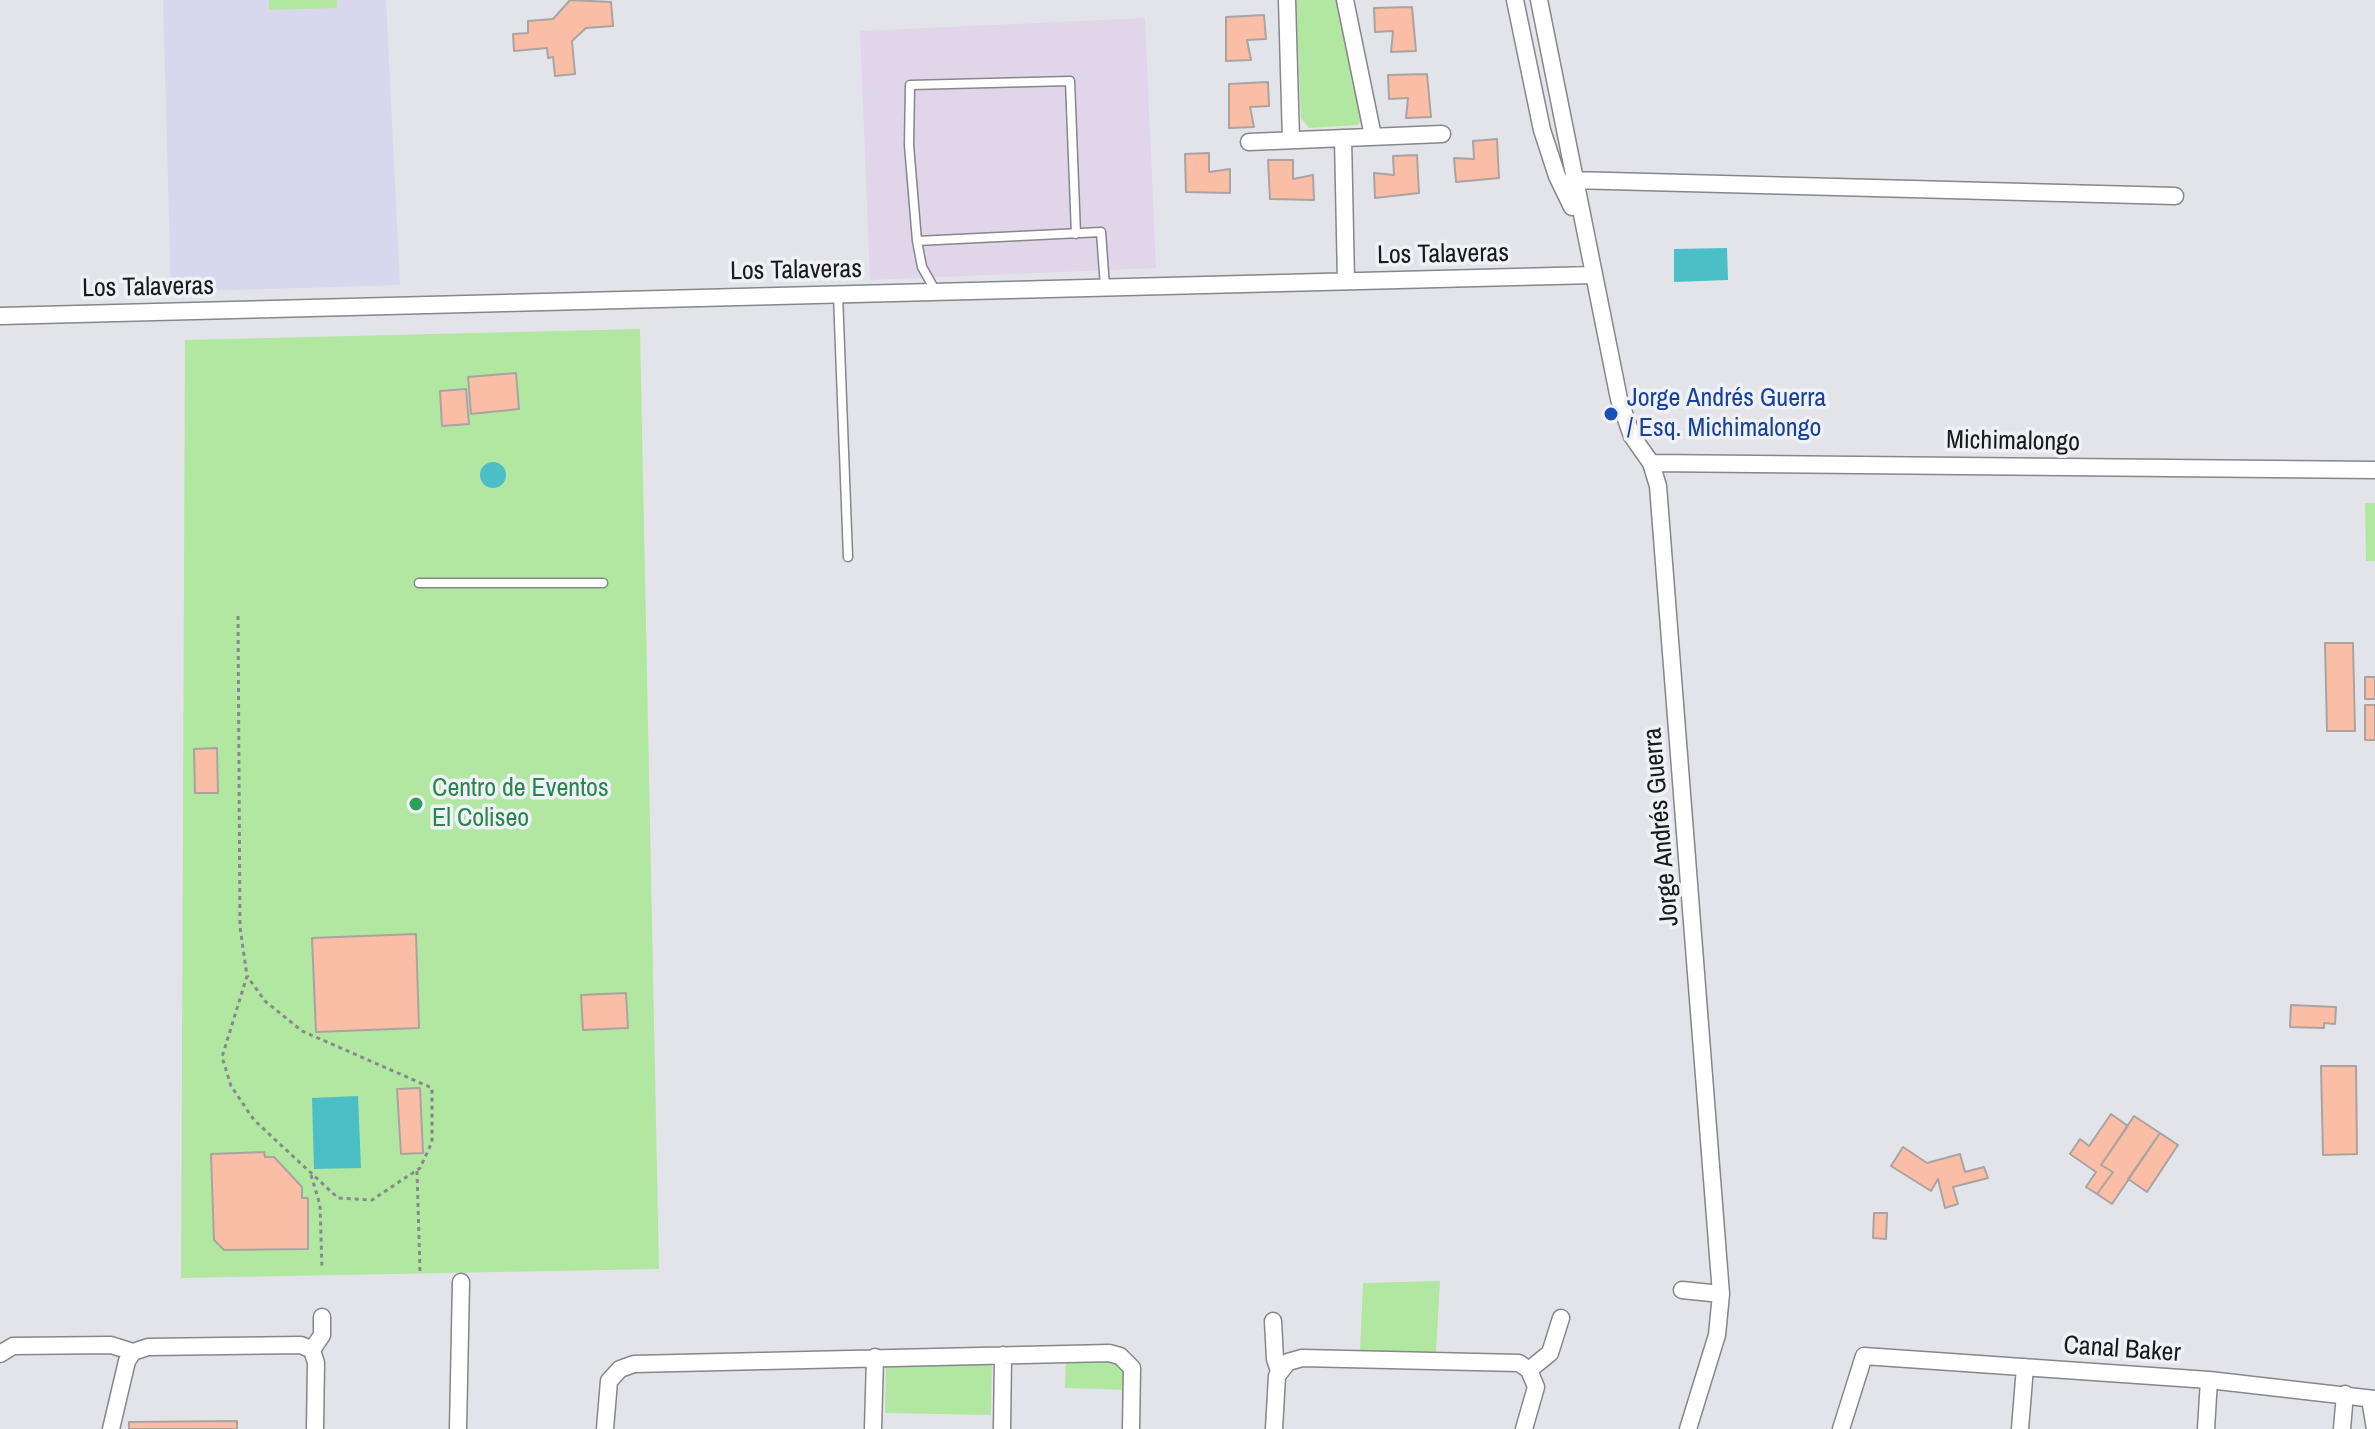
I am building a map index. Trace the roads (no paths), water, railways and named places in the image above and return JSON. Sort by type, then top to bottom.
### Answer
[{"type":"street","points":[[1287,0],[1291,140]]},
{"type":"street","points":[[1345,0],[1373,136]]},
{"type":"street","name":"Jorge Andrés Guerra","points":[[1515,0],[1549,153],[1583,230]]},
{"type":"street","name":"Jorge Andrés Guerra","points":[[1539,0],[1572,180],[1626,420],[1632,436],[1651,463],[1658,486],[1721,1294],[1714,1348],[1688,1429]]},
{"type":"street","points":[[1249,142],[1442,134]]},
{"type":"street","points":[[1343,138],[1346,281]]},
{"type":"street","points":[[1572,180],[2175,196]]},
{"type":"street","name":"Los Talaveras","points":[[0,316],[1593,275]]},
{"type":"street","name":"Michimalongo","points":[[1651,463],[2375,470]]},
{"type":"street","points":[[458,1429],[461,1282]]},
{"type":"street","points":[[1682,1290],[1721,1294]]},
{"type":"street","points":[[312,1350],[322,1335],[322,1317]]},
{"type":"street","points":[[1529,1370],[1550,1353],[1561,1318]]},
{"type":"street","points":[[1273,1321],[1275,1359],[1279,1371],[1274,1429]]},
{"type":"street","points":[[1,1352],[13,1346],[104,1345],[133,1352]]},
{"type":"street","points":[[111,1429],[127,1361],[133,1352],[143,1348],[301,1345],[312,1350],[316,1363],[315,1429]]},
{"type":"street","points":[[605,1429],[609,1381],[627,1366],[1109,1353],[1120,1356],[1129,1364],[1133,1374],[1131,1429]]},
{"type":"street","points":[[1002,1429],[1003,1355]]},
{"type":"street","name":"Canal Baker","points":[[1841,1429],[1864,1356],[2209,1380],[2373,1399]]},
{"type":"street","points":[[873,1429],[875,1357]]},
{"type":"street","points":[[1279,1371],[1293,1359],[1302,1358],[1514,1362],[1529,1370],[1536,1391],[1524,1429]]},
{"type":"street","points":[[2020,1429],[2025,1367]]},
{"type":"street","points":[[2206,1429],[2209,1380]]},
{"type":"street","points":[[2342,1429],[2345,1394]]},
{"type":"street","points":[[2373,1399],[2375,1429]]},
{"type":"lane","points":[[936,292],[922,267],[917,241],[909,145],[910,85],[1070,81],[1076,234]]},
{"type":"lane","points":[[917,241],[1101,232],[1105,287]]},
{"type":"lane","points":[[838,294],[848,557]]},
{"type":"lane","points":[[419,583],[603,583]]},
{"type":"water","points":[[1727,248],[1728,280],[1674,282],[1674,249]]},
{"type":"water","points":[[493,462],[502,466],[506,475],[502,484],[493,488],[484,484],[480,475],[484,466]]},
{"type":"water","points":[[358,1096],[361,1168],[314,1169],[312,1098]]},
{"type":"place","name":"Jorge Andrés Guerra / Esq. Michimalongo","points":[[1611,414]]},
{"type":"place","name":"Centro de Eventos El Coliseo","points":[[416,804]]}]
